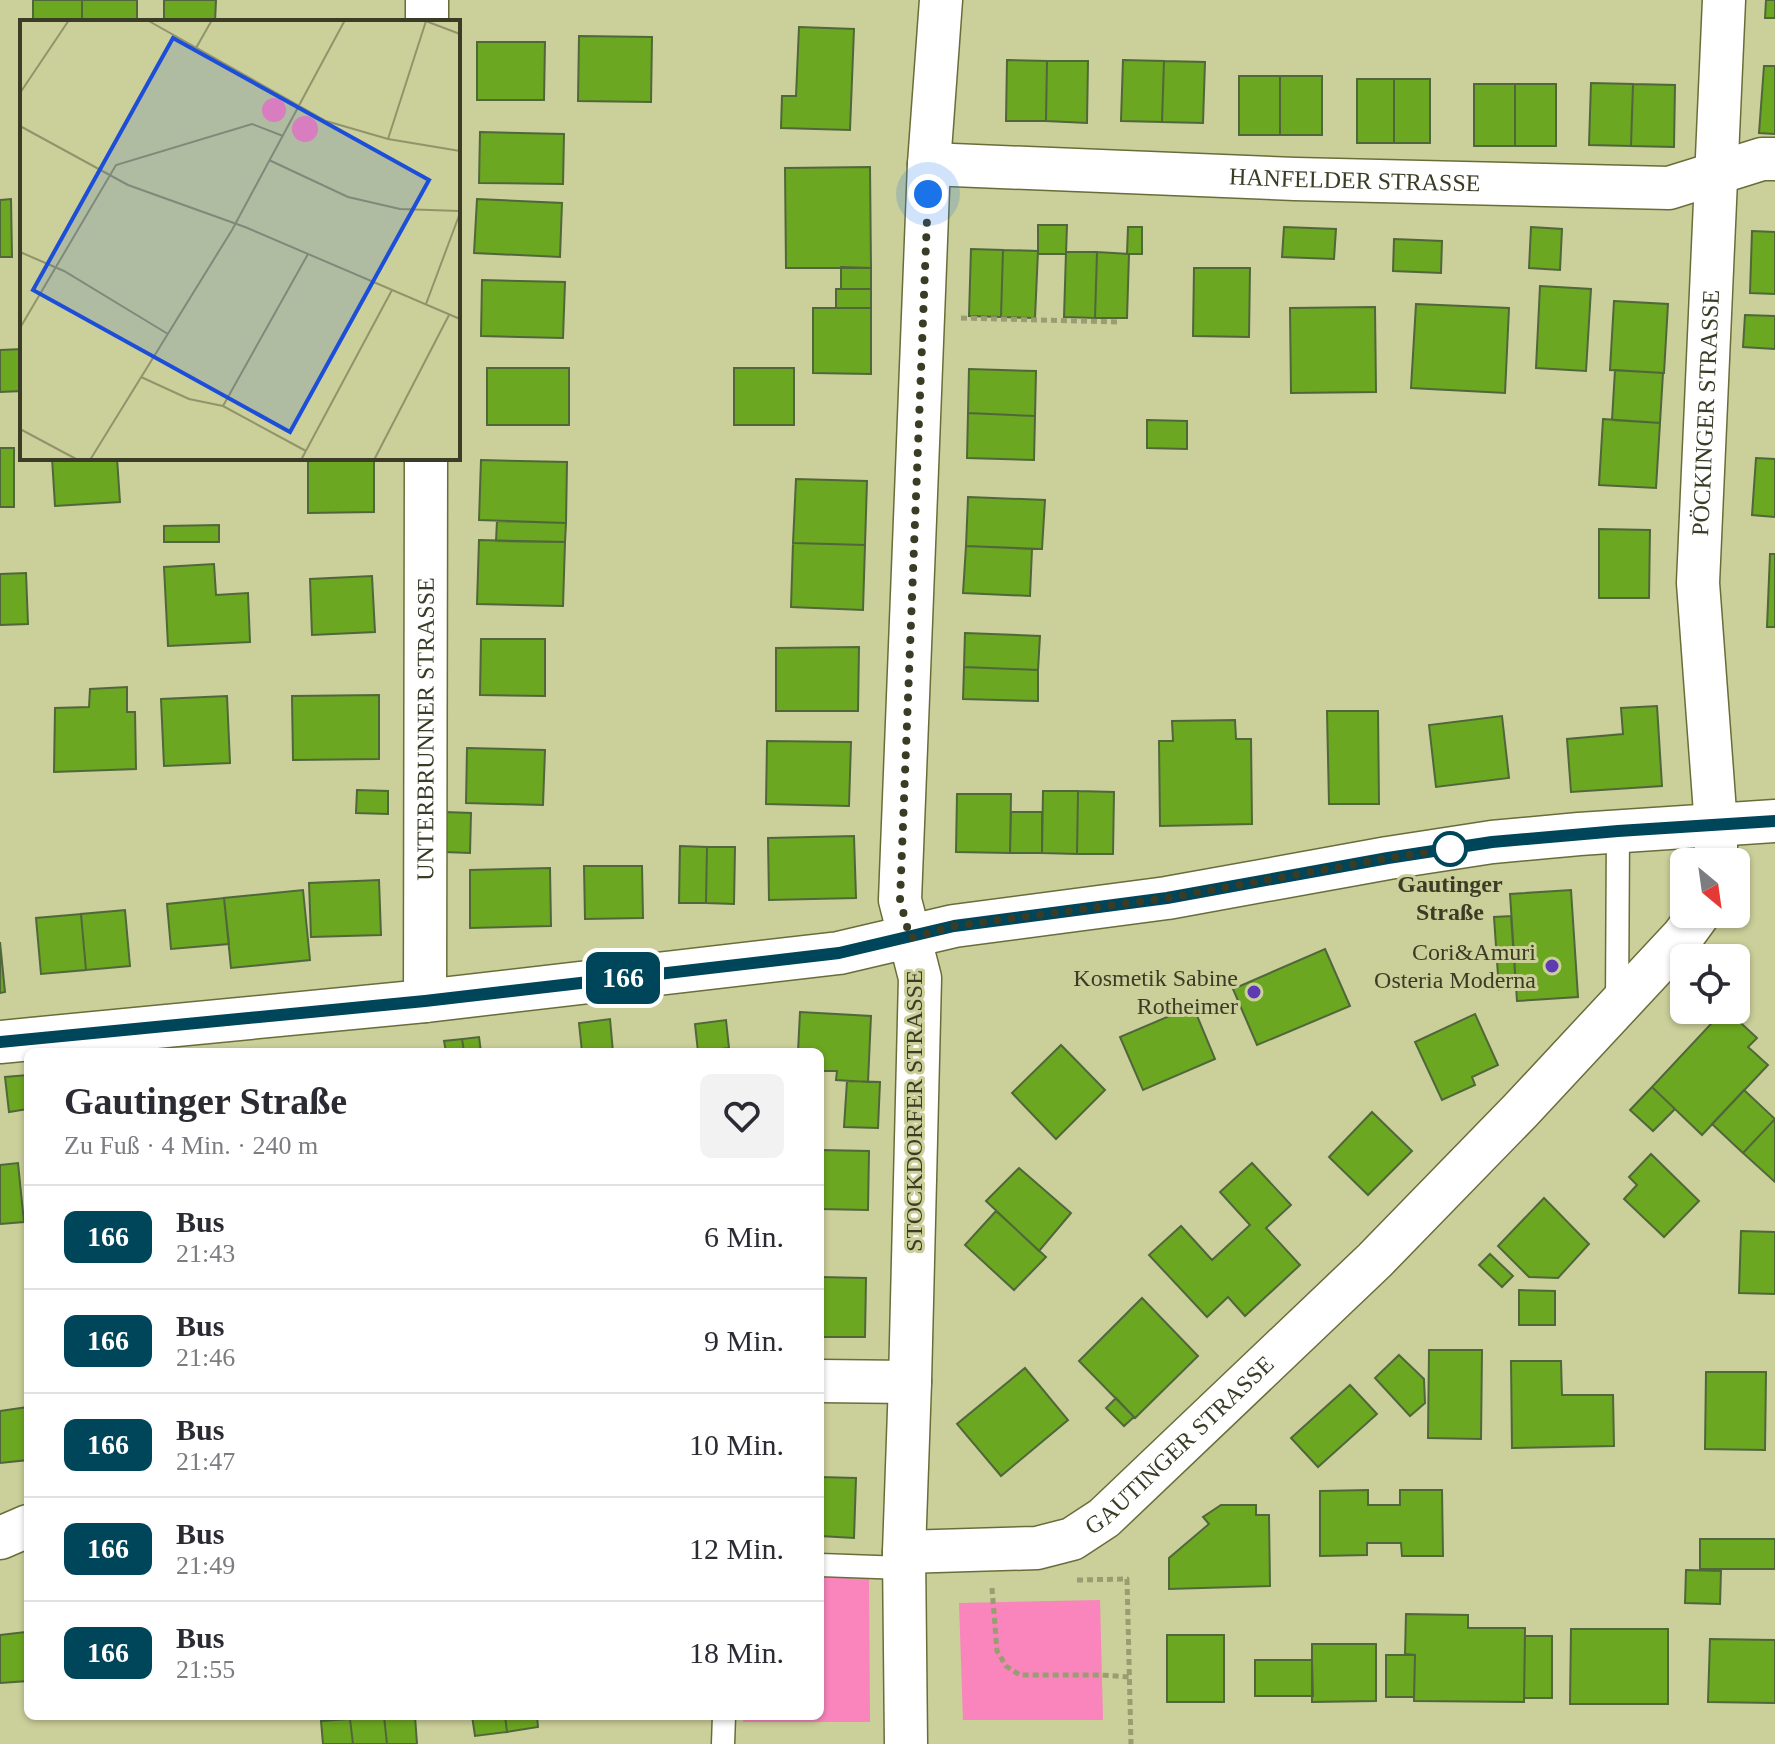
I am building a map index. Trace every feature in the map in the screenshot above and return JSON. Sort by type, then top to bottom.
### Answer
[{"type":"street","name":"STOCKDORFER STRASSE","points":[[906,1744],[904,1560],[920,978],[900,900],[929,164],[941,0]]},
{"type":"street","name":"PÖCKINGER STRASSE","points":[[1716,844],[1698,583],[1724,0]]},
{"type":"street","name":"HANFELDER STRASSE","points":[[929,164],[1295,179],[1669,188],[1762,159],[1775,159]]},
{"type":"street","name":"UNTERBRUNNER STRASSE","points":[[425,1001],[426,460]]},
{"type":"street","points":[[0,1042],[425,1001],[839,953],[954,926],[1167,898],[1492,842],[1618,831],[1716,844],[1775,821]]},
{"type":"street","name":"GAUTINGER STRASSE","points":[[904,1560],[1037,1548],[1072,1539],[1104,1518],[1375,1260],[1520,1111],[1689,928]]},
{"type":"street","points":[[824,1381],[910,1382]]},
{"type":"street","points":[[0,1538],[24,1528]]},
{"type":"lane","points":[[1617,1006],[1618,831]]},
{"type":"lane","points":[[824,1565],[904,1560]]},
{"type":"lane","points":[[723,1744],[724,1720]]},
{"type":"path","points":[[924,317],[1120,322]]},
{"type":"path","points":[[1067,1581],[1127,1579],[1131,1744]]},
{"type":"path","points":[[991,1583],[997,1651],[1006,1666],[1020,1675],[1129,1677]]},
{"type":"shaded area","points":[[824,1577],[869,1579],[870,1722],[743,1722],[824,1720]]},
{"type":"shaded area","points":[[1100,1600],[1103,1720],[963,1720],[959,1603]]},
{"type":"building","points":[[33,0],[82,0],[82,20],[33,20]]},
{"type":"building","points":[[82,0],[137,0],[137,20],[82,20]]},
{"type":"building","points":[[164,0],[216,0],[215,20],[164,20]]},
{"type":"building","points":[[1766,0],[1775,0],[1775,18],[1765,18]]},
{"type":"building","points":[[799,27],[854,29],[850,130],[781,128],[782,96],[796,96]]},
{"type":"building","points":[[579,36],[652,37],[651,102],[578,101]]},
{"type":"building","points":[[477,42],[545,42],[544,100],[477,100]]},
{"type":"building","points":[[1007,60],[1047,61],[1046,121],[1006,121]]},
{"type":"building","points":[[1123,60],[1164,61],[1162,122],[1121,121]]},
{"type":"building","points":[[1047,61],[1088,61],[1087,123],[1046,121]]},
{"type":"building","points":[[1164,61],[1205,62],[1203,123],[1162,122]]},
{"type":"building","points":[[1764,66],[1775,66],[1775,134],[1759,133]]},
{"type":"building","points":[[1239,76],[1280,76],[1280,135],[1239,135]]},
{"type":"building","points":[[1280,76],[1322,76],[1322,135],[1280,135]]},
{"type":"building","points":[[1357,79],[1394,79],[1394,143],[1357,143]]},
{"type":"building","points":[[1394,79],[1430,79],[1430,143],[1394,143]]},
{"type":"building","points":[[1591,83],[1633,84],[1631,146],[1589,145]]},
{"type":"building","points":[[1474,84],[1515,84],[1515,146],[1474,146]]},
{"type":"building","points":[[1515,84],[1556,84],[1556,146],[1515,146]]},
{"type":"building","points":[[1633,84],[1675,85],[1674,147],[1631,146]]},
{"type":"building","points":[[480,132],[564,134],[563,184],[479,183]]},
{"type":"building","points":[[870,167],[871,268],[786,268],[785,168]]},
{"type":"building","points":[[11,199],[12,257],[0,257],[0,200]]},
{"type":"building","points":[[477,199],[562,203],[560,257],[474,253]]},
{"type":"building","points":[[1038,225],[1067,225],[1066,254],[1038,254]]},
{"type":"building","points":[[1128,227],[1142,227],[1142,254],[1127,254]]},
{"type":"building","points":[[1284,227],[1336,229],[1334,259],[1282,257]]},
{"type":"building","points":[[1531,227],[1562,229],[1560,270],[1529,268]]},
{"type":"building","points":[[1752,231],[1775,232],[1775,294],[1750,293]]},
{"type":"building","points":[[1394,239],[1442,241],[1441,273],[1393,271]]},
{"type":"building","points":[[971,249],[1003,250],[1001,317],[969,316]]},
{"type":"building","points":[[1003,250],[1038,251],[1035,318],[1001,317]]},
{"type":"building","points":[[1066,252],[1097,252],[1095,318],[1064,317]]},
{"type":"building","points":[[1097,252],[1129,254],[1127,318],[1095,318]]},
{"type":"building","points":[[841,267],[871,268],[871,289],[841,289]]},
{"type":"building","points":[[1194,268],[1250,268],[1249,337],[1193,336]]},
{"type":"building","points":[[482,280],[565,282],[563,338],[481,336]]},
{"type":"building","points":[[1540,286],[1591,289],[1586,371],[1536,368]]},
{"type":"building","points":[[836,289],[871,289],[871,308],[836,308]]},
{"type":"building","points":[[1614,301],[1668,304],[1664,373],[1610,370]]},
{"type":"building","points":[[1416,304],[1509,308],[1505,393],[1411,388]]},
{"type":"building","points":[[1375,307],[1376,392],[1291,393],[1290,308]]},
{"type":"building","points":[[813,308],[871,308],[871,374],[813,373]]},
{"type":"building","points":[[1745,315],[1775,316],[1775,349],[1743,347]]},
{"type":"building","points":[[20,349],[20,391],[0,392],[0,350]]},
{"type":"building","points":[[487,368],[569,368],[569,425],[487,425]]},
{"type":"building","points":[[734,368],[794,368],[794,425],[734,425]]},
{"type":"building","points":[[969,369],[1036,371],[1035,416],[968,413]]},
{"type":"building","points":[[1615,370],[1663,373],[1660,423],[1612,420]]},
{"type":"building","points":[[968,413],[1035,416],[1034,460],[967,458]]},
{"type":"building","points":[[1603,419],[1660,423],[1656,488],[1599,485]]},
{"type":"building","points":[[1147,420],[1187,421],[1187,449],[1147,448]]},
{"type":"building","points":[[0,448],[14,448],[14,507],[0,507]]},
{"type":"building","points":[[1756,458],[1775,459],[1775,517],[1752,515]]},
{"type":"building","points":[[52,460],[117,460],[120,502],[55,506]]},
{"type":"building","points":[[308,460],[374,460],[374,512],[308,513]]},
{"type":"building","points":[[481,460],[567,462],[566,523],[479,520]]},
{"type":"building","points":[[796,479],[867,481],[865,545],[793,543]]},
{"type":"building","points":[[968,497],[1045,500],[1042,549],[966,546]]},
{"type":"building","points":[[497,521],[566,523],[565,542],[496,541]]},
{"type":"building","points":[[219,525],[219,542],[164,542],[164,526]]},
{"type":"building","points":[[1599,529],[1650,530],[1649,598],[1599,598]]},
{"type":"building","points":[[479,540],[565,542],[563,606],[477,604]]},
{"type":"building","points":[[793,543],[865,545],[863,610],[791,607]]},
{"type":"building","points":[[966,546],[1032,549],[1030,596],[963,593]]},
{"type":"building","points":[[1770,554],[1775,554],[1775,627],[1767,627]]},
{"type":"building","points":[[214,564],[216,595],[248,593],[250,642],[168,646],[164,567]]},
{"type":"building","points":[[26,573],[28,624],[0,625],[0,574]]},
{"type":"building","points":[[372,576],[375,632],[312,635],[310,579]]},
{"type":"building","points":[[965,633],[1040,636],[1038,670],[964,667]]},
{"type":"building","points":[[481,639],[545,639],[545,696],[480,695]]},
{"type":"building","points":[[859,647],[858,711],[776,711],[776,648]]},
{"type":"building","points":[[964,667],[1038,670],[1038,701],[963,699]]},
{"type":"building","points":[[127,687],[127,712],[135,712],[136,769],[54,772],[55,708],[89,707],[90,689]]},
{"type":"building","points":[[379,695],[379,759],[293,760],[292,696]]},
{"type":"building","points":[[227,696],[230,763],[164,766],[161,699]]},
{"type":"building","points":[[1657,706],[1662,786],[1571,792],[1567,739],[1623,734],[1621,708]]},
{"type":"building","points":[[1327,711],[1378,711],[1379,804],[1329,804]]},
{"type":"building","points":[[1502,716],[1509,778],[1436,787],[1429,725]]},
{"type":"building","points":[[1235,720],[1236,739],[1251,739],[1252,824],[1160,826],[1159,741],[1173,741],[1172,721]]},
{"type":"building","points":[[767,741],[851,742],[849,806],[766,804]]},
{"type":"building","points":[[467,748],[545,750],[543,805],[466,803]]},
{"type":"building","points":[[357,790],[388,791],[388,814],[356,813]]},
{"type":"building","points":[[1043,791],[1078,791],[1077,854],[1042,853]]},
{"type":"building","points":[[1078,791],[1114,792],[1113,854],[1077,854]]},
{"type":"building","points":[[957,794],[1011,794],[1010,853],[956,852]]},
{"type":"building","points":[[445,812],[471,813],[470,853],[444,852]]},
{"type":"building","points":[[1011,812],[1042,812],[1042,853],[1010,853]]},
{"type":"building","points":[[854,836],[856,898],[769,900],[768,838]]},
{"type":"building","points":[[680,846],[707,847],[706,903],[679,903]]},
{"type":"building","points":[[707,847],[735,847],[734,904],[706,903]]},
{"type":"building","points":[[584,866],[642,866],[643,918],[585,919]]},
{"type":"building","points":[[550,868],[551,926],[470,928],[470,870]]},
{"type":"building","points":[[379,880],[381,935],[311,937],[309,883]]},
{"type":"building","points":[[303,890],[310,960],[231,968],[224,898]]},
{"type":"building","points":[[1571,890],[1578,997],[1517,1001],[1510,894]]},
{"type":"building","points":[[224,898],[229,944],[171,949],[167,904]]},
{"type":"building","points":[[125,910],[130,966],[86,970],[81,914]]},
{"type":"building","points":[[81,914],[86,970],[41,974],[36,918]]},
{"type":"building","points":[[1511,916],[1516,988],[1499,990],[1494,917]]},
{"type":"building","points":[[0,942],[5,992],[0,993]]},
{"type":"building","points":[[1325,949],[1350,1006],[1257,1045],[1233,989]]},
{"type":"building","points":[[1193,1006],[1215,1059],[1143,1090],[1120,1037]]},
{"type":"building","points":[[800,1012],[871,1016],[868,1082],[836,1080],[837,1071],[824,1071],[824,1048],[798,1048]]},
{"type":"building","points":[[1475,1014],[1498,1065],[1472,1077],[1475,1085],[1442,1100],[1415,1042]]},
{"type":"building","points":[[610,1019],[613,1048],[582,1048],[579,1023]]},
{"type":"building","points":[[726,1020],[729,1048],[698,1048],[695,1024]]},
{"type":"building","points":[[1711,1024],[1742,1024],[1757,1038],[1748,1047],[1768,1065],[1702,1135],[1652,1087]]},
{"type":"building","points":[[479,1037],[480,1048],[463,1048],[462,1039]]},
{"type":"building","points":[[462,1039],[463,1048],[445,1048],[444,1041]]},
{"type":"building","points":[[1061,1045],[1105,1090],[1056,1139],[1012,1093]]},
{"type":"building","points":[[24,1075],[24,1110],[9,1112],[5,1077]]},
{"type":"building","points":[[847,1081],[880,1082],[878,1128],[844,1127]]},
{"type":"building","points":[[1652,1087],[1675,1109],[1653,1131],[1630,1110]]},
{"type":"building","points":[[1744,1090],[1775,1119],[1743,1153],[1712,1124]]},
{"type":"building","points":[[1372,1112],[1412,1151],[1368,1195],[1329,1157]]},
{"type":"building","points":[[1775,1119],[1775,1182],[1743,1153]]},
{"type":"building","points":[[824,1150],[869,1151],[868,1210],[824,1209]]},
{"type":"building","points":[[1651,1154],[1699,1201],[1664,1237],[1624,1199],[1637,1185],[1629,1177]]},
{"type":"building","points":[[18,1163],[24,1222],[0,1224],[0,1165]]},
{"type":"building","points":[[1252,1163],[1291,1205],[1266,1228],[1300,1265],[1245,1316],[1228,1297],[1207,1317],[1149,1255],[1181,1226],[1212,1260],[1250,1225],[1220,1192]]},
{"type":"building","points":[[1019,1168],[1071,1213],[1039,1251],[986,1201]]},
{"type":"building","points":[[1544,1198],[1589,1244],[1558,1278],[1529,1277],[1498,1246]]},
{"type":"building","points":[[996,1211],[1046,1257],[1014,1290],[965,1245]]},
{"type":"building","points":[[1741,1231],[1775,1232],[1775,1294],[1739,1293]]},
{"type":"building","points":[[1490,1254],[1513,1276],[1502,1287],[1479,1265]]},
{"type":"building","points":[[824,1277],[866,1278],[865,1337],[824,1337]]},
{"type":"building","points":[[1519,1290],[1555,1291],[1555,1325],[1519,1325]]},
{"type":"building","points":[[1142,1298],[1198,1356],[1135,1418],[1079,1361]]},
{"type":"building","points":[[1429,1350],[1482,1350],[1481,1439],[1428,1438]]},
{"type":"building","points":[[1399,1355],[1424,1379],[1425,1403],[1410,1416],[1375,1378]]},
{"type":"building","points":[[1511,1361],[1561,1361],[1562,1395],[1613,1395],[1614,1446],[1512,1448]]},
{"type":"building","points":[[1025,1368],[1068,1420],[1001,1476],[957,1424]]},
{"type":"building","points":[[1706,1372],[1766,1372],[1765,1450],[1705,1449]]},
{"type":"building","points":[[1350,1385],[1377,1414],[1318,1467],[1291,1438]]},
{"type":"building","points":[[1116,1398],[1134,1417],[1124,1426],[1106,1408]]},
{"type":"building","points":[[24,1408],[24,1460],[0,1463],[0,1411]]},
{"type":"building","points":[[824,1477],[856,1478],[854,1538],[824,1536]]},
{"type":"building","points":[[1368,1490],[1368,1505],[1400,1505],[1400,1490],[1442,1490],[1443,1556],[1402,1556],[1401,1543],[1367,1543],[1367,1555],[1320,1556],[1320,1491]]},
{"type":"building","points":[[1221,1505],[1256,1505],[1256,1515],[1269,1515],[1270,1586],[1169,1589],[1169,1558],[1209,1524],[1203,1517]]},
{"type":"building","points":[[1700,1539],[1775,1539],[1775,1569],[1700,1569]]},
{"type":"building","points":[[1686,1570],[1721,1571],[1720,1604],[1685,1603]]},
{"type":"building","points":[[1406,1614],[1468,1615],[1468,1628],[1525,1628],[1524,1702],[1414,1701],[1415,1655],[1405,1654]]},
{"type":"building","points":[[1571,1629],[1668,1629],[1668,1704],[1570,1704]]},
{"type":"building","points":[[24,1632],[24,1681],[0,1683],[0,1635]]},
{"type":"building","points":[[1167,1635],[1224,1635],[1224,1702],[1167,1702]]},
{"type":"building","points":[[1525,1636],[1552,1636],[1552,1698],[1524,1698]]},
{"type":"building","points":[[1710,1639],[1775,1640],[1775,1703],[1708,1702]]},
{"type":"building","points":[[1312,1644],[1376,1644],[1376,1701],[1312,1702]]},
{"type":"building","points":[[1386,1655],[1415,1655],[1414,1697],[1386,1697]]},
{"type":"building","points":[[1255,1660],[1312,1660],[1313,1696],[1255,1696]]},
{"type":"building","points":[[350,1720],[384,1720],[387,1744],[353,1744]]},
{"type":"building","points":[[350,1720],[353,1744],[323,1744],[321,1721]]},
{"type":"building","points":[[384,1720],[415,1720],[417,1744],[387,1744]]},
{"type":"building","points":[[473,1720],[506,1720],[507,1732],[475,1736]]},
{"type":"building","points":[[506,1720],[537,1720],[538,1727],[507,1732]]},
{"type":"bus line","name":"166","points":[[0,1042],[425,1001],[839,953],[954,926],[1167,898],[1492,842],[1775,821]]},
{"type":"place","name":"Gautinger Straße","points":[[1450,849]]},
{"type":"place","name":"Cori&Amuri Osteria Moderna","points":[[1552,966]]},
{"type":"place","name":"Kosmetik Sabine Rotheimer","points":[[1254,992]]},
{"type":"route","points":[[928,194],[900,900],[910,938],[954,926],[1167,898],[1450,849]]}]
